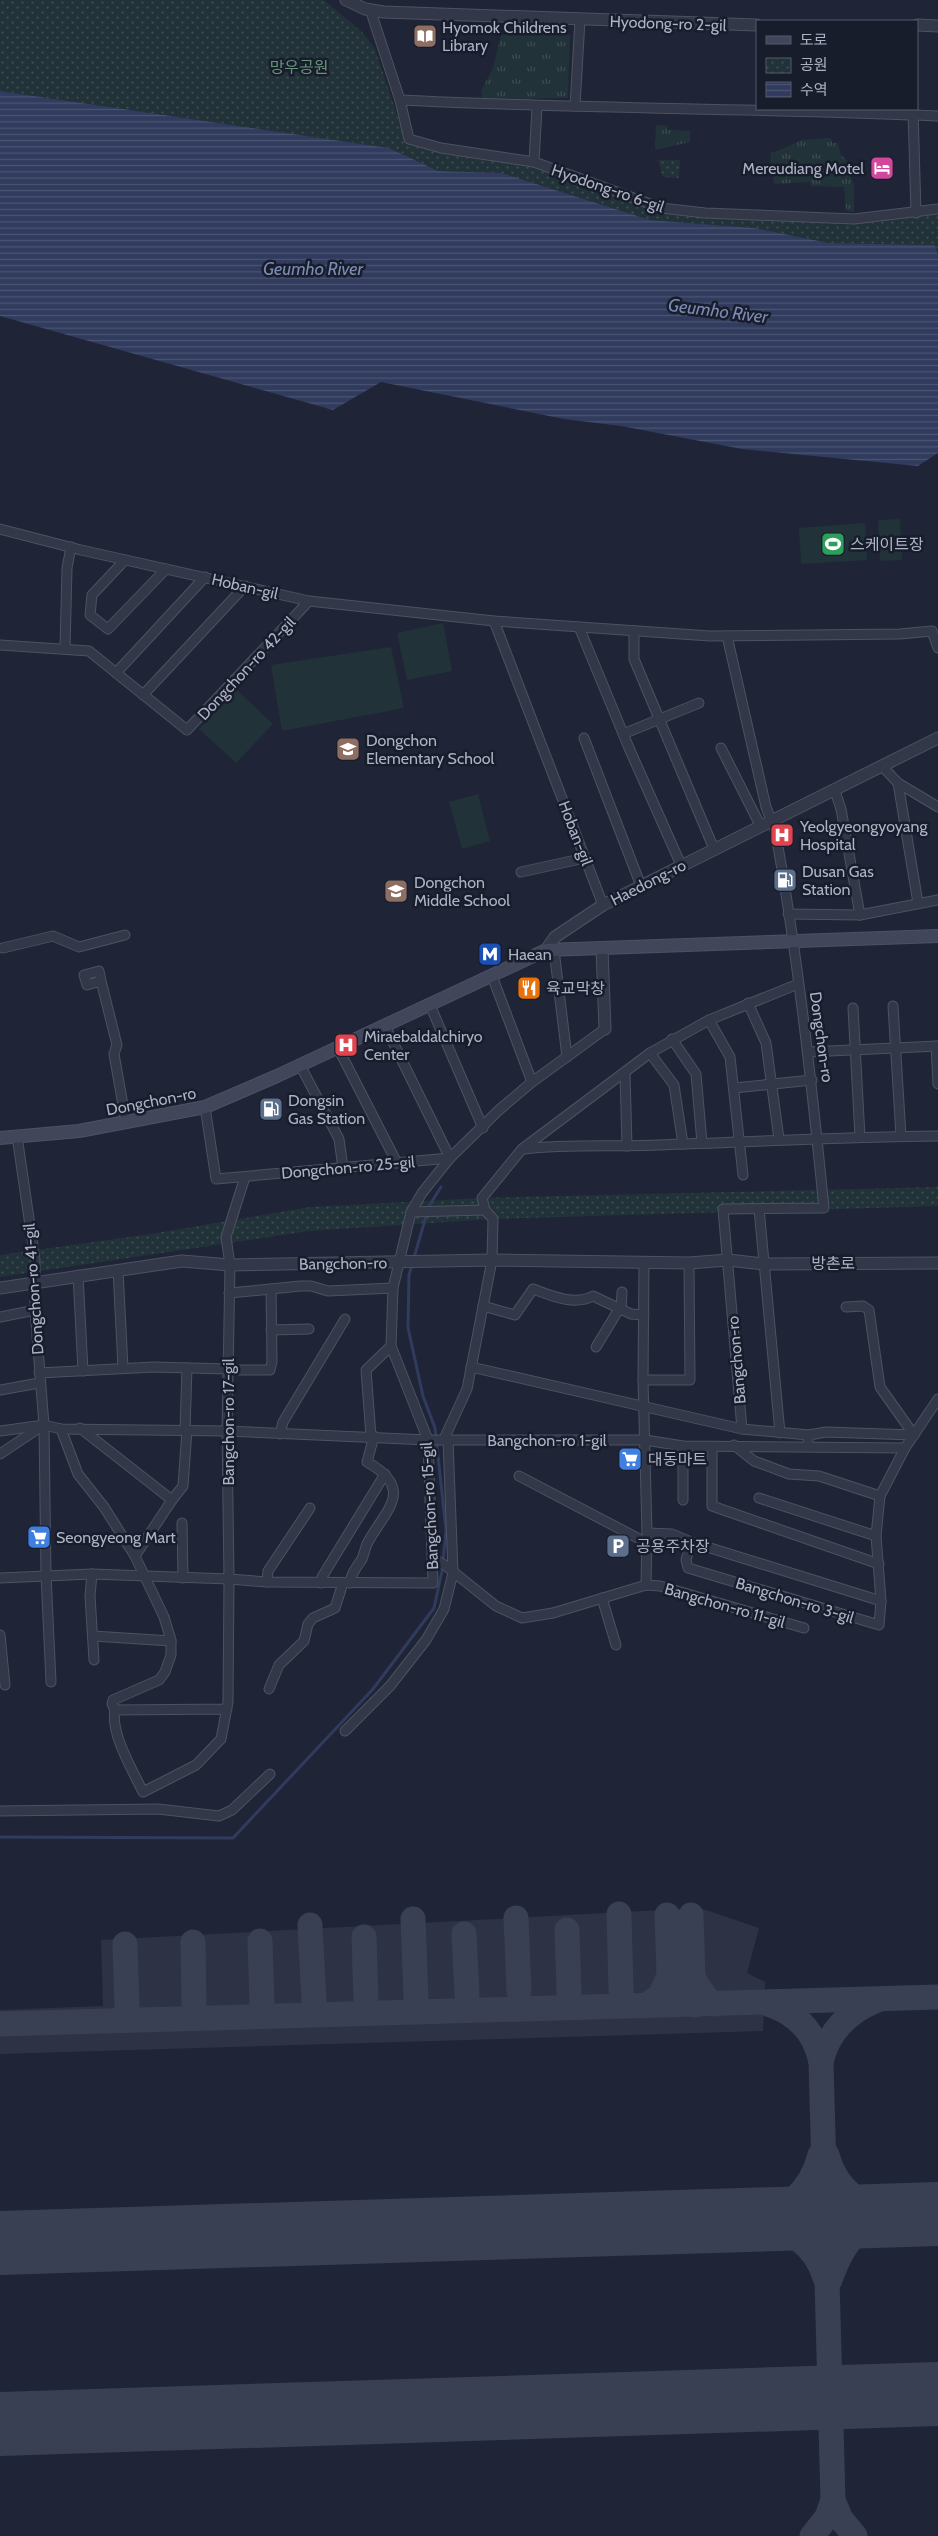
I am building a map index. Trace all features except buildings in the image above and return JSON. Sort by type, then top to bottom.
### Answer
[{"type":"main road","name":"Dongchon-ro","points":[[0,1138],[79,1131],[205,1107],[300,1066],[550,950],[938,936]]},
{"type":"street","name":"Hyodong-ro 2-gil","points":[[346,0],[365,9],[384,12],[756,25]]},
{"type":"street","name":"Hyodong-ro 6-gil","points":[[370,9],[400,100],[409,139],[441,148],[534,162],[661,208],[705,213],[854,218],[916,213],[938,209]]},
{"type":"street","points":[[575,106],[580,20]]},
{"type":"street","points":[[918,25],[938,26]]},
{"type":"street","points":[[400,100],[537,107],[575,106],[756,110]]},
{"type":"street","points":[[534,162],[537,107]]},
{"type":"street","points":[[758,110],[828,113],[913,112],[938,116]]},
{"type":"street","points":[[913,112],[916,213]]},
{"type":"street","name":"Hoban-gil","points":[[0,529],[125,560],[309,601],[494,621],[728,636],[900,634],[932,631],[938,648]]},
{"type":"street","points":[[65,649],[67,568],[71,547]]},
{"type":"street","points":[[125,560],[92,594],[90,615],[108,629],[166,569]]},
{"type":"street","points":[[116,673],[204,577]]},
{"type":"street","points":[[143,695],[245,586]]},
{"type":"street","name":"Dongchon-ro 42-gil","points":[[0,644],[89,651],[187,730],[309,601]]},
{"type":"street","name":"Hoban-gil","points":[[494,621],[603,905]]},
{"type":"street","points":[[580,627],[623,734],[681,865]]},
{"type":"street","points":[[634,631],[634,659],[714,849]]},
{"type":"street","points":[[728,636],[766,807],[772,819],[792,941]]},
{"type":"street","points":[[623,734],[699,703]]},
{"type":"street","points":[[584,738],[641,886]]},
{"type":"street","name":"Haedong-ro","points":[[550,950],[555,936],[603,905],[772,819],[835,791],[938,738]]},
{"type":"street","points":[[721,748],[760,826]]},
{"type":"street","points":[[882,766],[898,783],[938,807]]},
{"type":"street","points":[[898,783],[918,903]]},
{"type":"street","points":[[835,791],[842,818],[860,915]]},
{"type":"street","points":[[521,872],[586,858]]},
{"type":"street","points":[[788,914],[860,915],[938,900]]},
{"type":"street","points":[[3,948],[53,936],[79,947],[125,934]]},
{"type":"street","name":"Dongchon-ro","points":[[792,941],[819,1137]]},
{"type":"street","points":[[602,948],[605,1029]]},
{"type":"street","points":[[550,950],[567,1056]]},
{"type":"street","points":[[492,976],[532,1082]]},
{"type":"street","points":[[101,981],[117,1044],[114,1054],[126,1122]]},
{"type":"street","points":[[482,1210],[482,1198],[522,1149],[650,1053],[672,1038],[709,1020],[798,984]]},
{"type":"street","points":[[748,1003],[766,1043],[779,1139]]},
{"type":"street","points":[[430,1005],[483,1128]]},
{"type":"street","points":[[893,1006],[901,1136]]},
{"type":"street","points":[[853,1008],[860,1136]]},
{"type":"street","points":[[709,1020],[730,1057],[741,1141],[743,1175]]},
{"type":"street","points":[[386,1026],[450,1158]]},
{"type":"street","name":"Bangchon-ro 15-gil","points":[[0,1578],[92,1574],[267,1582],[433,1583],[434,1559],[428,1440],[391,1346],[393,1288],[411,1212],[422,1193],[450,1158],[532,1082],[605,1029]]},
{"type":"street","points":[[672,1038],[696,1074],[702,1143]]},
{"type":"street","points":[[808,1052],[937,1046],[938,1084]]},
{"type":"street","points":[[338,1048],[398,1163]]},
{"type":"street","points":[[650,1053],[674,1084],[684,1144]]},
{"type":"street","points":[[300,1066],[339,1139],[343,1168]]},
{"type":"street","points":[[625,1073],[627,1146]]},
{"type":"street","points":[[734,1088],[812,1080]]},
{"type":"street","name":"Dongchon-ro 25-gil","points":[[205,1107],[216,1180],[450,1158]]},
{"type":"street","name":"Dongchon-ro 41-gil","points":[[17,1136],[35,1260],[35,1310],[44,1425],[46,1575],[51,1682]]},
{"type":"street","points":[[522,1149],[561,1145],[627,1146],[819,1137],[938,1136]]},
{"type":"street","name":"Bangchon-ro","points":[[742,1430],[723,1209],[824,1208],[819,1137]]},
{"type":"street","points":[[230,1265],[226,1237],[245,1177]]},
{"type":"street","points":[[759,1209],[780,1433]]},
{"type":"street","points":[[344,1732],[390,1686],[426,1640],[444,1609],[453,1573],[445,1439],[467,1389],[492,1260],[494,1219],[482,1210],[411,1212]]},
{"type":"street","name":"Bangchon-ro","points":[[0,1288],[36,1281],[182,1261],[230,1265],[492,1260],[689,1263],[728,1260]]},
{"type":"street","name":"방촌로","points":[[728,1260],[764,1264],[938,1263]]},
{"type":"street","name":"Bangchon-ro 11-gil","points":[[644,1262],[643,1380],[647,1533],[646,1585]]},
{"type":"street","points":[[643,1380],[690,1380],[689,1263]]},
{"type":"street","name":"Bangchon-ro 17-gil","points":[[229,1579],[227,1431],[230,1265]]},
{"type":"street","points":[[118,1270],[123,1368]]},
{"type":"street","points":[[78,1276],[83,1370]]},
{"type":"street","points":[[229,1293],[306,1286],[328,1291],[393,1288]]},
{"type":"street","points":[[0,1390],[39,1378],[83,1370],[187,1368],[270,1370],[272,1362],[271,1289]]},
{"type":"street","points":[[483,1306],[515,1315],[533,1290],[558,1298],[583,1301],[593,1296],[620,1310],[631,1314],[644,1315]]},
{"type":"street","points":[[596,1347],[620,1310],[622,1292]]},
{"type":"street","points":[[846,1308],[863,1306],[869,1310],[880,1388],[914,1435]]},
{"type":"street","points":[[0,1317],[35,1310]]},
{"type":"street","points":[[280,1434],[283,1422],[345,1318]]},
{"type":"street","points":[[272,1330],[308,1329]]},
{"type":"street","points":[[269,1689],[279,1665],[304,1641],[308,1624],[313,1618],[335,1608],[362,1558],[367,1544],[392,1502],[392,1489],[385,1474],[367,1462],[372,1436],[366,1370],[391,1346]]},
{"type":"street","points":[[471,1367],[742,1430],[809,1436],[826,1432],[914,1435]]},
{"type":"street","points":[[135,1556],[183,1486],[187,1368]]},
{"type":"street","points":[[905,1448],[938,1399]]},
{"type":"street","points":[[0,1431],[44,1425],[61,1429],[227,1431],[428,1440]]},
{"type":"street","points":[[0,1454],[44,1425]]},
{"type":"street","points":[[80,1428],[172,1500]]},
{"type":"street","points":[[61,1429],[78,1474],[104,1507],[135,1556],[164,1617],[171,1641],[171,1655],[165,1672],[158,1680],[113,1700],[112,1704],[115,1710],[113,1717],[120,1742],[143,1792],[144,1809]]},
{"type":"street","points":[[807,1446],[809,1436]]},
{"type":"street","name":"Bangchon-ro 1-gil","points":[[428,1440],[645,1440],[682,1446],[712,1447],[734,1445],[905,1448]]},
{"type":"street","points":[[734,1445],[754,1460],[789,1474],[819,1476],[880,1496]]},
{"type":"street","points":[[682,1446],[683,1500]]},
{"type":"street","points":[[712,1447],[712,1506],[879,1564]]},
{"type":"street","name":"Bangchon-ro 3-gil","points":[[881,1601],[691,1542],[686,1560],[688,1568],[879,1625],[881,1601],[876,1536],[880,1496],[905,1448]]},
{"type":"street","points":[[321,1583],[322,1577],[385,1474]]},
{"type":"street","points":[[519,1476],[647,1543]]},
{"type":"street","points":[[758,1498],[876,1536]]},
{"type":"street","points":[[267,1582],[268,1571],[310,1508]]},
{"type":"street","points":[[182,1523],[183,1578]]},
{"type":"street","points":[[647,1533],[672,1534],[691,1542]]},
{"type":"street","points":[[434,1559],[453,1573]]},
{"type":"street","name":"Bangchon-ro 11-gil","points":[[453,1573],[496,1606],[522,1618],[553,1613],[646,1585],[660,1586],[804,1628]]},
{"type":"street","points":[[92,1574],[94,1660]]},
{"type":"street","points":[[143,1792],[196,1765],[221,1739],[227,1709],[229,1579]]},
{"type":"street","points":[[602,1598],[616,1645]]},
{"type":"street","points":[[0,1635],[5,1684]]},
{"type":"street","points":[[93,1636],[171,1641]]},
{"type":"street","points":[[115,1710],[227,1709]]},
{"type":"street","points":[[0,1810],[144,1809],[205,1815],[226,1814],[270,1774]]},
{"type":"shaded area","points":[[700,1908],[759,1928],[747,1973],[765,1982],[763,2031],[0,2054],[0,2010],[103,2006],[101,1940]]},
{"type":"green space","name":"망우공원","points":[[0,0],[324,0],[362,32],[375,49],[406,142],[446,153],[534,162],[660,211],[802,220],[938,212],[938,255],[935,245],[829,243],[754,228],[650,220],[502,173],[437,171],[389,148],[0,91]]},
{"type":"green space","points":[[501,35],[570,35],[568,98],[482,99],[481,91],[493,68]]},
{"type":"green space","points":[[656,125],[668,126],[667,130],[690,131],[690,142],[655,150]]},
{"type":"green space","points":[[831,138],[832,143],[838,143],[841,155],[849,163],[847,165],[854,185],[854,212],[846,211],[844,187],[811,186],[810,182],[774,184],[770,162],[771,152],[778,151],[801,140]]},
{"type":"green space","points":[[658,160],[680,160],[679,178],[663,177]]},
{"type":"green space","points":[[900,519],[902,560],[880,561],[878,520]]},
{"type":"green space","name":"스케이트장","points":[[865,523],[867,560],[801,564],[799,528]]},
{"type":"green space","points":[[443,623],[452,671],[407,680],[397,633]]},
{"type":"green space","points":[[391,647],[404,708],[282,731],[271,665]]},
{"type":"green space","points":[[237,690],[273,724],[236,763],[199,729]]},
{"type":"green space","points":[[478,794],[490,841],[462,849],[449,802]]},
{"type":"green space","points":[[938,1187],[938,1206],[493,1219],[309,1231],[0,1277],[0,1255],[151,1234],[310,1207],[482,1198]]},
{"type":"water","name":"Geumho River","points":[[0,91],[389,148],[438,171],[502,173],[650,220],[754,228],[829,243],[935,245],[938,255],[938,453],[918,466],[742,449],[621,426],[564,419],[381,382],[333,410],[0,316]]},
{"type":"waterway","points":[[0,1837],[233,1838],[373,1689],[434,1608],[442,1571],[446,1530],[435,1428],[423,1396],[408,1328],[409,1275],[429,1206],[441,1187]]},
{"type":"taxiway","points":[[619,1914],[621,1991]]},
{"type":"taxiway","points":[[667,1915],[669,1975]]},
{"type":"taxiway","points":[[691,1915],[693,1978]]},
{"type":"taxiway","points":[[516,1918],[519,1991]]},
{"type":"taxiway","points":[[413,1919],[416,1997]]},
{"type":"taxiway","points":[[310,1925],[314,2001]]},
{"type":"taxiway","points":[[567,1930],[569,1992]]},
{"type":"taxiway","points":[[464,1934],[467,1994]]},
{"type":"taxiway","points":[[364,1937],[366,1999]]},
{"type":"taxiway","points":[[260,1941],[262,2004]]},
{"type":"taxiway","points":[[193,1942],[194,2004]]},
{"type":"taxiway","points":[[125,1944],[127,2007]]},
{"type":"taxiway","points":[[645,2006],[661,1995],[669,1975],[677,1995],[695,2005]]},
{"type":"taxiway","points":[[675,2005],[685,1998],[693,1978],[706,1998],[715,2004]]},
{"type":"taxiway","points":[[0,2024],[938,1997]]},
{"type":"taxiway","points":[[821,2062],[829,2041],[841,2024],[857,2010],[877,2000]]},
{"type":"taxiway","points":[[768,2004],[788,2013],[803,2025],[814,2042],[821,2062],[833,2500]]},
{"type":"taxiway","points":[[753,2220],[777,2210],[796,2197],[810,2179],[820,2155]]},
{"type":"taxiway","points":[[827,2155],[837,2178],[853,2196],[874,2208],[898,2216]]},
{"type":"taxiway","points":[[830,2280],[840,2255],[854,2236],[872,2224],[898,2216]]},
{"type":"taxiway","points":[[753,2220],[777,2227],[798,2238],[814,2255],[825,2278]]},
{"type":"taxiway","points":[[812,2536],[827,2517],[833,2500],[841,2519],[855,2536]]},
{"type":"runway","points":[[0,2243],[938,2214]]},
{"type":"runway","points":[[0,2424],[938,2394]]},
{"type":"place","name":"Hyomok Childrens Library","points":[[425,36]]},
{"type":"place","name":"Mereudiang Motel","points":[[882,168]]},
{"type":"place","name":"스케이트장","points":[[833,544]]},
{"type":"place","name":"Dongchon Elementary School","points":[[348,749]]},
{"type":"place","name":"Yeolgyeongyoyang Hospital","points":[[782,835]]},
{"type":"place","name":"Dusan Gas Station","points":[[785,880]]},
{"type":"place","name":"Dongchon Middle School","points":[[396,891]]},
{"type":"place","name":"Haean","points":[[490,954]]},
{"type":"place","name":"육교막창","points":[[529,988]]},
{"type":"place","name":"Miraebaldalchiryo Center","points":[[346,1045]]},
{"type":"place","name":"Dongsin Gas Station","points":[[271,1109]]},
{"type":"place","name":"대동마트","points":[[630,1459]]},
{"type":"place","name":"Seongyeong Mart","points":[[39,1537]]},
{"type":"place","name":"공용주차장","points":[[618,1546]]}]
